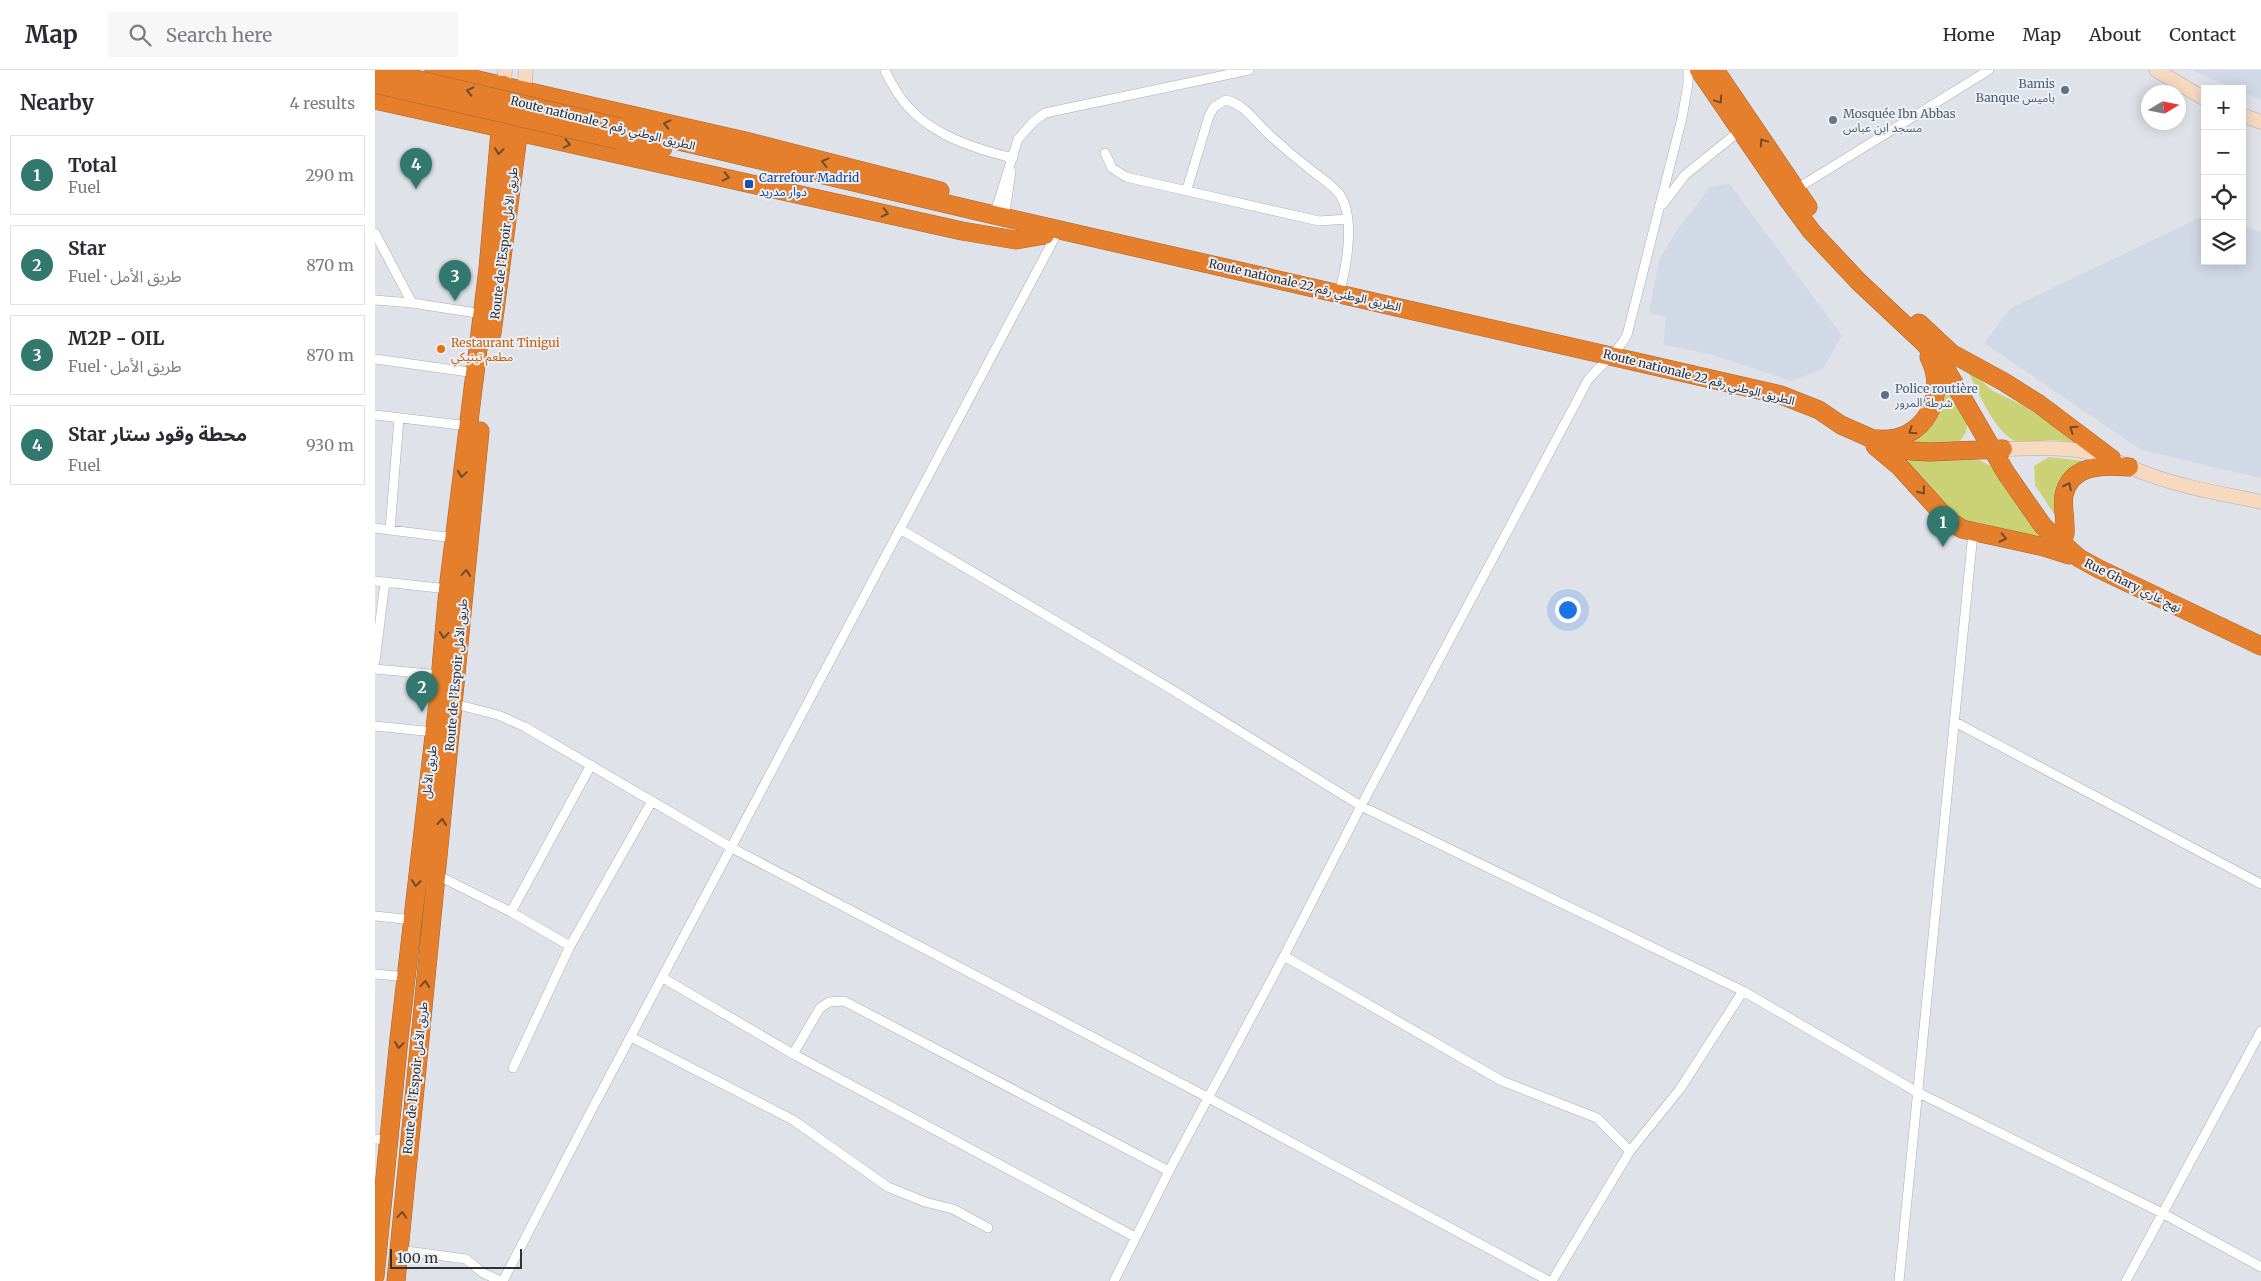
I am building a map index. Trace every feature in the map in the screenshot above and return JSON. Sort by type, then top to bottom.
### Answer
[{"type":"highway","name":"Route nationale الطريق الوطني رقم 2","points":[[377,70],[618,133]]},
{"type":"highway","points":[[433,70],[505,78],[524,91],[745,141],[913,184],[960,197],[979,206],[996,219]]},
{"type":"highway","points":[[1699,70],[1745,127],[1791,194],[1812,232],[1859,282],[1923,342],[1944,366],[1997,449]]},
{"type":"highway","points":[[1715,70],[1745,127]]},
{"type":"highway","name":"Route de l’Espoir طريق الأمل","points":[[488,269],[505,78]]},
{"type":"highway","name":"Route nationale الطريق الوطني رقم 2","points":[[375,84],[618,133],[828,181]]},
{"type":"highway","name":"Route de l’Espoir طريق الأمل","points":[[396,1281],[437,875],[445,702],[524,91]]},
{"type":"highway","points":[[375,100],[501,130],[727,177],[962,231],[1016,240],[1050,236]]},
{"type":"highway","name":"Route nationale 22 الطريق الوطني رقم","points":[[828,181],[1608,360],[1781,395],[1819,410],[1829,415],[1841,425],[1864,436]]},
{"type":"highway","points":[[1791,194],[1867,275],[1951,353],[2039,404],[2112,459]]},
{"type":"highway","name":"Route nationale 22 الطريق الوطني رقم","points":[[996,219],[1050,236],[1338,297]]},
{"type":"highway","name":"طريق الأمل","points":[[375,1276],[382,1139],[407,977],[434,732],[445,702],[440,676],[447,590],[488,269]]},
{"type":"highway","points":[[1864,436],[1886,440],[1904,436],[1920,425],[1931,410],[1937,392],[1936,374],[1923,342]]},
{"type":"highway","points":[[1951,353],[1997,449]]},
{"type":"highway","points":[[1864,436],[1891,447],[1911,451],[1997,449]]},
{"type":"highway","points":[[1864,436],[1900,467],[1948,520],[1962,529],[1973,532],[2055,541],[2064,496],[2069,483],[2076,475],[2095,466],[2129,467]]},
{"type":"highway","name":"Rue Ghary نهج غاري","points":[[1997,449],[2028,506],[2055,541],[2079,558],[2261,646]]},
{"type":"highway","name":"Rue Ghary نهج غاري","points":[[2055,541],[2103,561],[2261,635]]},
{"type":"street","name":"Route de l’Espoir طريق الأمل","points":[[524,91],[526,70]]},
{"type":"street","points":[[885,70],[903,104],[931,127],[976,149],[1012,161]]},
{"type":"street","points":[[996,219],[1012,161],[1023,131],[1045,113],[1249,70]]},
{"type":"street","points":[[1114,1281],[1207,1097],[1284,956],[1361,806],[1588,380],[1622,344],[1631,323],[1660,208],[1686,99],[1689,70]]},
{"type":"street","points":[[1791,194],[1989,70]]},
{"type":"street","points":[[2156,70],[2201,96]]},
{"type":"street","points":[[1187,190],[1209,116],[1214,107],[1227,100],[1239,104],[1287,152],[1332,186],[1341,196],[1349,230],[1344,271],[1338,297]]},
{"type":"street","points":[[2246,116],[2261,122]]},
{"type":"street","points":[[1660,208],[1685,175],[1745,127]]},
{"type":"street","points":[[1105,153],[1112,168],[1126,177],[1319,221],[1347,218]]},
{"type":"street","points":[[375,233],[379,251],[412,303]]},
{"type":"street","points":[[399,1250],[466,1259],[483,1273],[502,1281],[900,529],[1050,236]]},
{"type":"street","points":[[375,300],[412,303],[483,314]]},
{"type":"street","points":[[375,358],[475,373]]},
{"type":"street","points":[[375,415],[469,426]]},
{"type":"street","points":[[390,530],[399,418]]},
{"type":"street","points":[[1997,449],[2066,449],[2083,451],[2112,459],[2181,485],[2261,502]]},
{"type":"street","points":[[375,528],[454,538]]},
{"type":"street","points":[[900,529],[1171,689],[1361,806],[1743,991],[1917,1092],[2163,1213],[2261,1267]]},
{"type":"street","points":[[1899,1281],[1973,532]]},
{"type":"street","points":[[375,661],[380,582],[447,590]]},
{"type":"street","points":[[375,669],[440,676]]},
{"type":"street","points":[[445,702],[498,715],[525,727],[732,848],[1207,1097],[1551,1281],[1630,1151],[1680,1089],[1743,991]]},
{"type":"street","points":[[1955,722],[2261,884]]},
{"type":"street","points":[[375,726],[434,732]]},
{"type":"street","points":[[511,912],[591,765]]},
{"type":"street","points":[[513,1068],[571,946],[652,802]]},
{"type":"street","points":[[437,875],[511,912],[571,946]]},
{"type":"street","points":[[375,916],[413,920]]},
{"type":"street","points":[[1284,956],[1502,1082],[1597,1118],[1630,1151]]},
{"type":"street","points":[[375,974],[407,977]]},
{"type":"street","points":[[663,978],[793,1054],[1135,1237]]},
{"type":"street","points":[[793,1054],[820,1008],[829,1002],[844,1001],[1169,1171]]},
{"type":"street","points":[[2126,1281],[2261,1031]]},
{"type":"street","points":[[631,1037],[793,1120],[888,1187],[925,1202],[953,1209],[988,1228]]},
{"type":"shaded area","points":[[2192,70],[2261,70],[2261,100],[2246,94],[2246,85],[2226,85]]},
{"type":"shaded area","points":[[1729,183],[1842,336],[1822,370],[1791,381],[1710,354],[1663,345],[1666,317],[1649,313],[1659,260],[1675,233],[1710,187]]},
{"type":"shaded area","points":[[2201,217],[2201,265],[2246,265],[2246,227],[2261,232],[2261,478],[2141,450],[1984,343],[2011,308]]},
{"type":"green space","points":[[1966,367],[1993,391],[2024,406],[2081,443],[2050,440],[2022,443],[2013,440],[2004,433],[1988,412]]},
{"type":"green space","points":[[1944,379],[1968,420],[1966,432],[1961,440],[1954,445],[1904,443]]},
{"type":"green space","points":[[1897,456],[1927,461],[1979,460],[1993,467],[2045,541],[1973,525],[1959,519]]},
{"type":"green space","points":[[2049,457],[2084,461],[2067,474],[2059,487],[2060,523],[2035,485],[2034,466]]},
{"type":"place","name":"Bamis Banque باميس","points":[[2065,90]]},
{"type":"place","name":"Mosquée Ibn Abbas مسجد ابن عباس","points":[[1833,120]]},
{"type":"place","name":"Carrefour Madrid دوار مدريد","points":[[749,184]]},
{"type":"place","name":"Star محطة وقود ستار","points":[[416,189]]},
{"type":"place","name":"M2P - OIL","points":[[455,301]]},
{"type":"place","name":"Restaurant Tinigui مطعم تينيكي","points":[[441,349]]},
{"type":"place","name":"Police routière شرطة المرور","points":[[1885,395]]},
{"type":"place","name":"Total","points":[[1943,547]]},
{"type":"place","name":"Star","points":[[422,712]]}]
